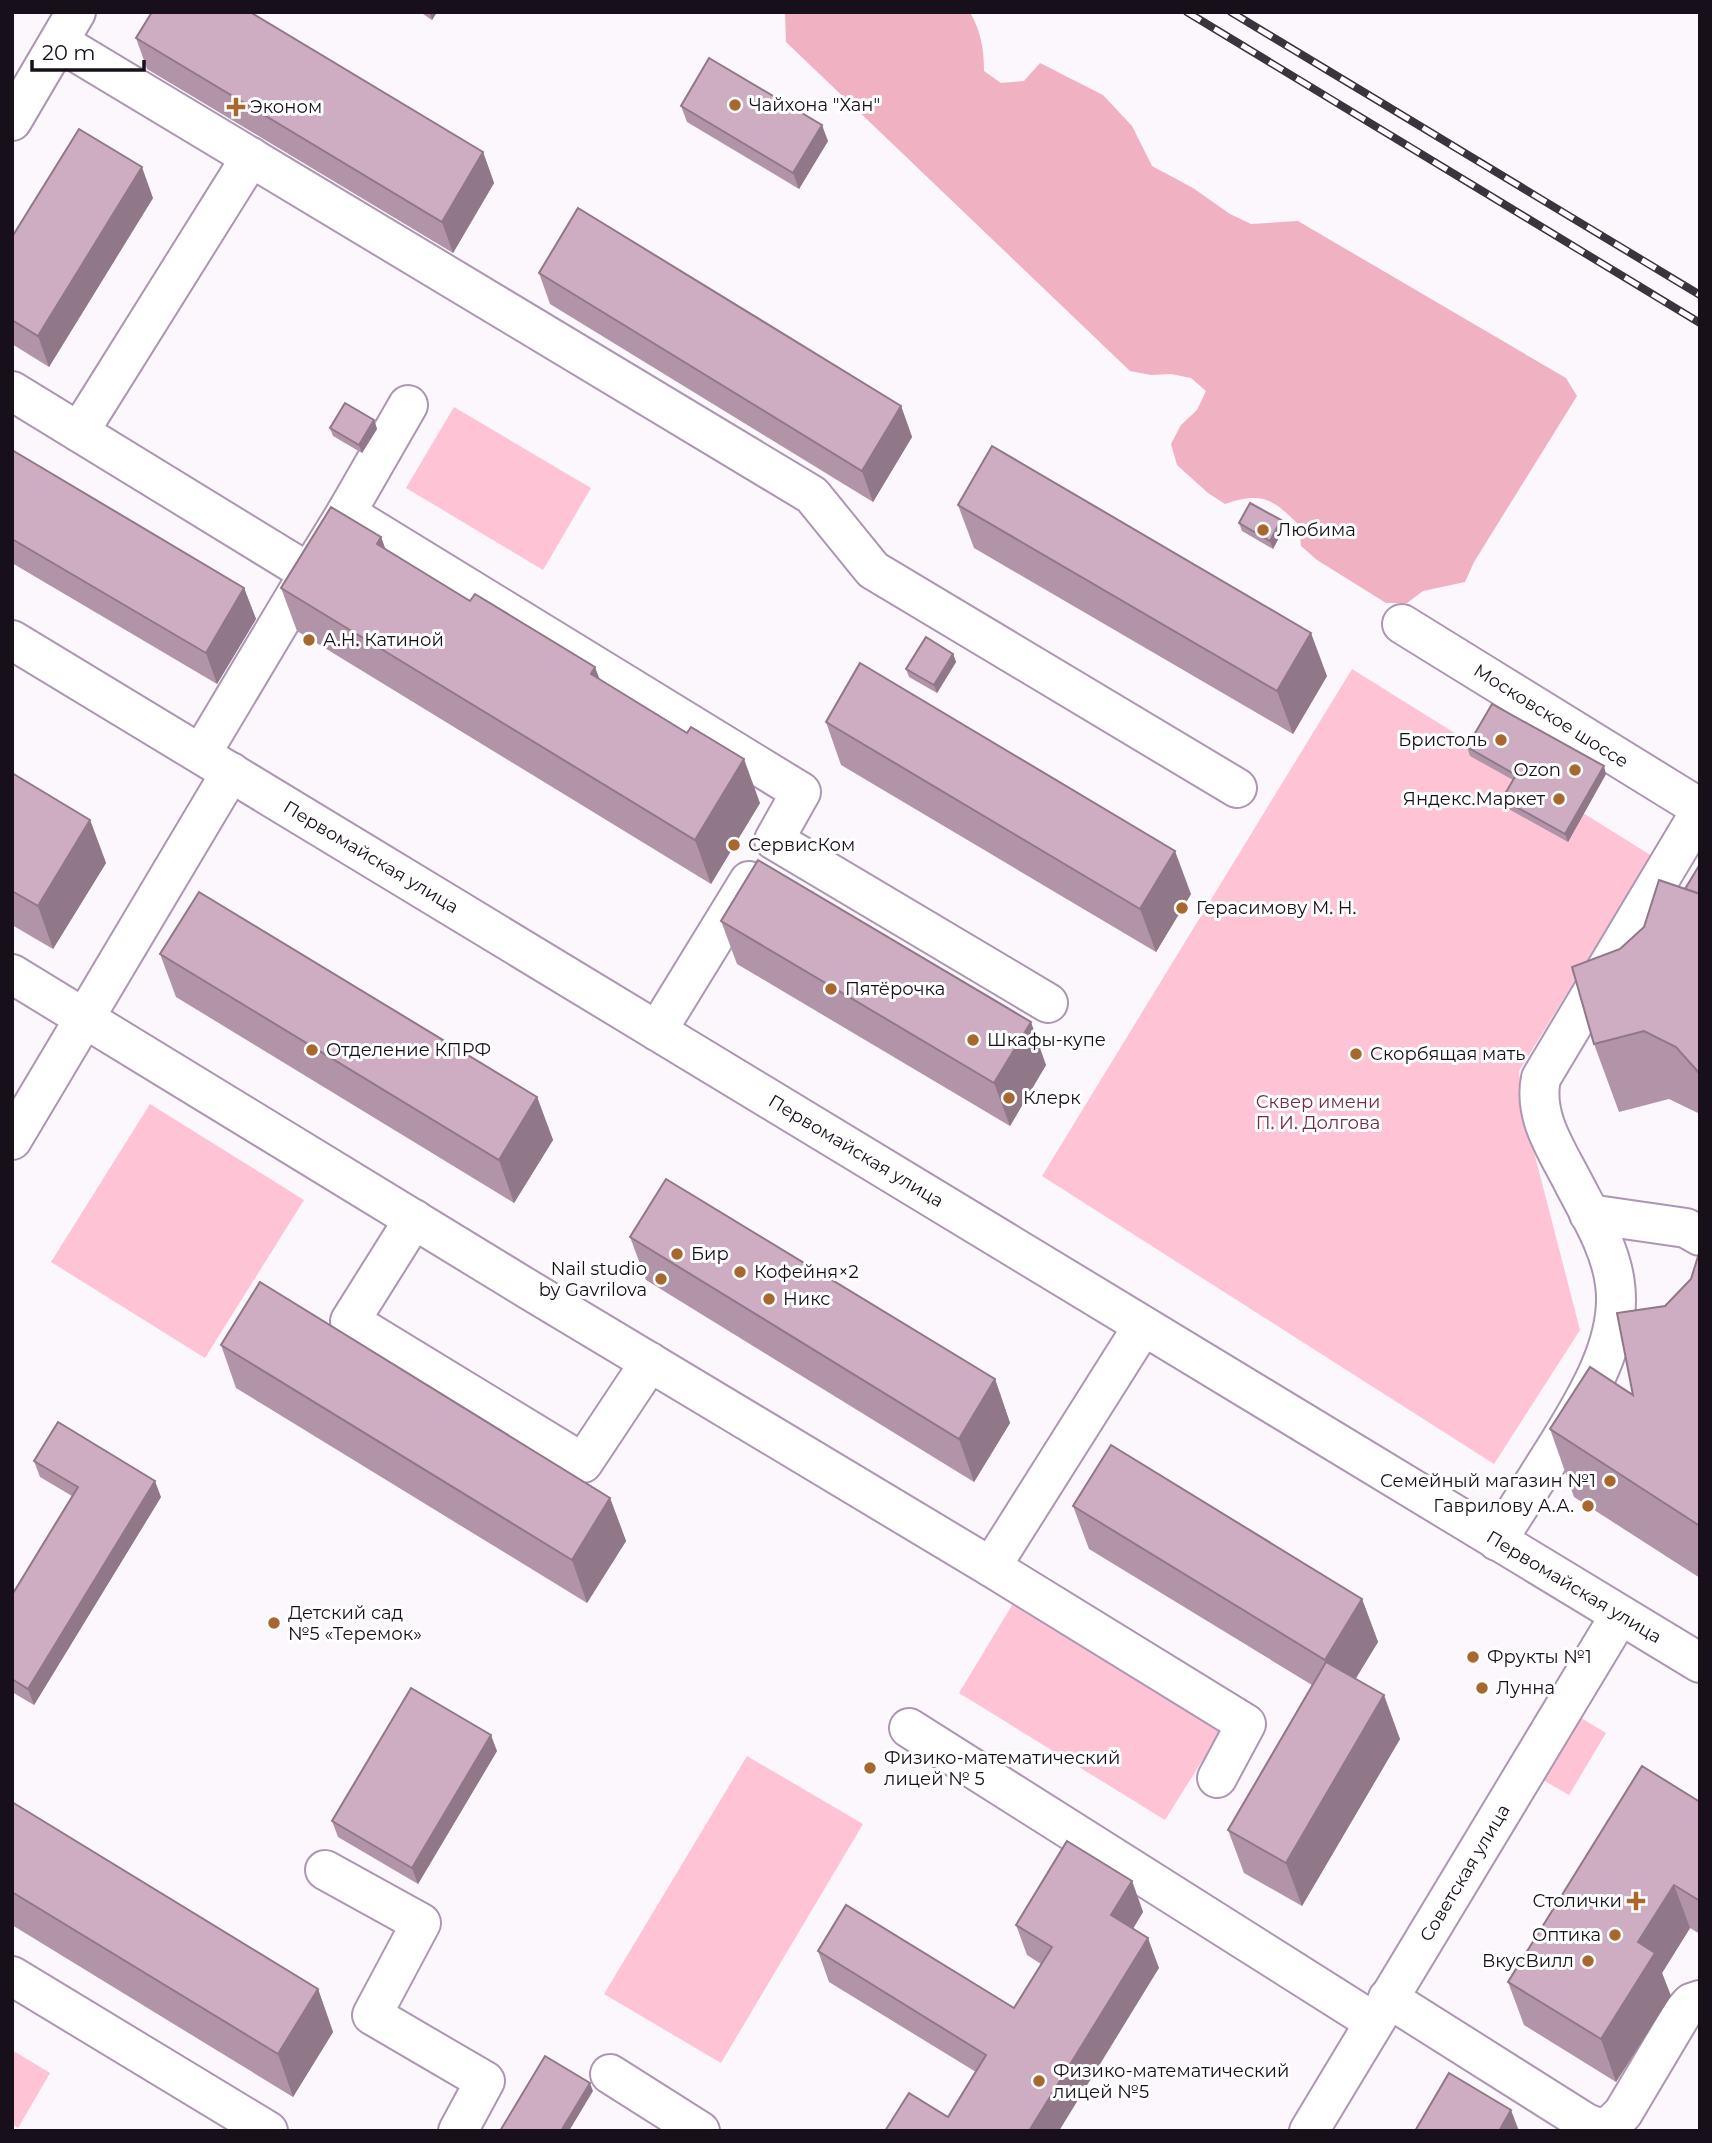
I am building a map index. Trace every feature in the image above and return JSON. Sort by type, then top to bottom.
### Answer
[{"type":"main road","points":[[12,121],[68,27],[251,157],[812,495],[873,570],[1237,788]]},
{"type":"main road","points":[[79,432],[251,157]]},
{"type":"main road","points":[[12,391],[309,573]]},
{"type":"main road","points":[[12,1140],[85,1018],[216,763],[309,573],[408,405]]},
{"type":"main road","points":[[346,513],[801,792],[657,1031]]},
{"type":"main road","name":"Московское шоссе","points":[[1402,624],[1700,810]]},
{"type":"main road","name":"Первомайская улица","points":[[12,639],[1700,1663]]},
{"type":"main road","points":[[1497,1541],[1579,1410],[1598,1370],[1613,1327],[1616,1300],[1614,1275],[1589,1214],[1543,1122],[1538,1090],[1541,1078],[1700,810]]},
{"type":"main road","points":[[774,840],[1048,1003]]},
{"type":"main road","points":[[12,974],[1247,1724],[1217,1778]]},
{"type":"main road","points":[[1589,1214],[1695,1227]]},
{"type":"main road","points":[[414,1219],[350,1321],[536,1435],[583,1463],[650,1362]]},
{"type":"main road","points":[[991,1567],[1143,1326]]},
{"type":"main road","name":"Советская улица","points":[[1309,2131],[1620,1615]]},
{"type":"main road","points":[[909,1728],[1381,2010],[1583,2127],[1601,2129],[1614,2123],[1623,2113],[1683,2012],[1691,2003],[1700,2000]]},
{"type":"main road","points":[[325,1870],[421,1923],[372,2015],[485,2081],[458,2131]]},
{"type":"main road","points":[[12,1976],[268,2131]]},
{"type":"main road","points":[[610,2074],[700,2131]]},
{"type":"green space","points":[[454,407],[591,488],[543,570],[406,488]]},
{"type":"green space","name":"Сквер имени П. И. Долгова","points":[[1352,669],[1652,856],[1519,1071],[1527,1125],[1580,1330],[1494,1464],[1042,1176]]},
{"type":"green space","points":[[150,1104],[304,1200],[205,1358],[51,1262]]},
{"type":"green space","points":[[1014,1602],[1222,1729],[1165,1820],[959,1693]]},
{"type":"green space","points":[[1576,1715],[1606,1733],[1569,1795],[1538,1777]]},
{"type":"green space","points":[[747,1756],[863,1824],[721,2063],[604,1994]]},
{"type":"green space","points":[[12,2050],[50,2073],[18,2128],[12,2124]]},
{"type":"shaded area","points":[[785,12],[970,12],[981,41],[984,71],[1001,83],[1024,81],[1040,63],[1103,95],[1132,126],[1152,166],[1193,188],[1230,214],[1251,224],[1298,221],[1566,378],[1577,396],[1474,562],[1465,582],[1423,591],[1407,603],[1386,603],[1317,560],[1301,546],[1299,525],[1273,503],[1248,498],[1225,504],[1208,493],[1177,465],[1171,444],[1181,425],[1197,410],[1206,391],[1191,378],[1130,371],[786,42]]},
{"type":"building","points":[[152,12],[250,12],[483,152],[442,222],[136,38]]},
{"type":"building","points":[[709,58],[822,125],[793,173],[681,106]]},
{"type":"building","points":[[79,129],[142,167],[38,336],[12,320],[12,237]]},
{"type":"building","points":[[578,208],[901,406],[862,471],[539,273]]},
{"type":"building","points":[[345,403],[374,420],[359,445],[330,428]]},
{"type":"building","points":[[992,446],[1311,633],[1277,691],[958,505]]},
{"type":"building","points":[[12,450],[244,588],[206,653],[12,539]]},
{"type":"building","name":"Любима","points":[[1250,503],[1281,520],[1270,541],[1239,523]]},
{"type":"building","points":[[331,507],[381,537],[377,544],[470,601],[475,594],[595,667],[591,674],[687,733],[691,727],[744,759],[695,840],[281,588]]},
{"type":"building","points":[[926,637],[953,654],[934,685],[906,669]]},
{"type":"building","points":[[860,663],[1175,851],[1140,909],[826,722]]},
{"type":"building","points":[[1492,704],[1604,766],[1565,834],[1502,799],[1516,775],[1467,747]]},
{"type":"building","points":[[12,773],[90,820],[38,906],[12,891]]},
{"type":"building","points":[[758,860],[1031,1022],[994,1083],[721,921]]},
{"type":"building","points":[[1700,864],[1700,894],[1685,889]]},
{"type":"building","points":[[1659,880],[1700,894],[1700,1074],[1676,1047],[1644,1031],[1594,1044],[1572,967],[1620,949],[1644,927]]},
{"type":"building","points":[[199,892],[537,1097],[499,1160],[160,954]]},
{"type":"building","points":[[666,1179],[995,1379],[959,1439],[630,1237]]},
{"type":"building","points":[[1700,1250],[1700,1526],[1550,1429],[1590,1367],[1633,1395],[1617,1313],[1665,1306],[1691,1279]]},
{"type":"building","points":[[260,1282],[610,1498],[572,1560],[221,1345]]},
{"type":"building","points":[[58,1422],[155,1481],[28,1689],[12,1679],[12,1595],[78,1487],[34,1461]]},
{"type":"building","points":[[1111,1445],[1362,1599],[1325,1660],[1073,1506]]},
{"type":"building","points":[[1326,1662],[1384,1695],[1286,1863],[1228,1830]]},
{"type":"building","points":[[411,1688],[491,1735],[412,1868],[332,1821]]},
{"type":"building","points":[[1642,1766],[1700,1802],[1700,1901],[1674,1885],[1638,1942],[1655,1953],[1601,2039],[1508,1982]]},
{"type":"building","points":[[12,1802],[318,1989],[278,2054],[12,1892]]},
{"type":"building","points":[[1067,1841],[1132,1881],[1111,1915],[1148,1938],[1029,2131],[885,2131],[909,2093],[948,2117],[986,2055],[818,1951],[846,1905],[1014,2008],[1052,1947],[1016,1925]]},
{"type":"building","points":[[545,2056],[590,2083],[561,2131],[500,2131]]},
{"type":"building","points":[[1449,2073],[1511,2110],[1499,2131],[1415,2131]]},
{"type":"railway","points":[[1187,12],[1700,323]]},
{"type":"railway","points":[[1231,12],[1700,295]]},
{"type":"place","name":"Чайхона \"Хан\"","points":[[735,105]]},
{"type":"place","name":"Эконом","points":[[236,107]]},
{"type":"place","name":"Любима","points":[[1263,530]]},
{"type":"place","name":"А.Н. Катиной","points":[[309,640]]},
{"type":"place","name":"Бристоль","points":[[1501,740]]},
{"type":"place","name":"Ozon","points":[[1575,770]]},
{"type":"place","name":"Яндекс.Маркет","points":[[1559,799]]},
{"type":"place","name":"СервисКом","points":[[734,845]]},
{"type":"place","name":"Герасимову М. Н.","points":[[1182,908]]},
{"type":"place","name":"Пятёрочка","points":[[831,989]]},
{"type":"place","name":"Шкафы-купе","points":[[973,1040]]},
{"type":"place","name":"Отделение КПРФ","points":[[312,1050]]},
{"type":"place","name":"Скорбящая мать","points":[[1356,1054]]},
{"type":"place","name":"Клерк","points":[[1009,1098]]},
{"type":"place","name":"Бир","points":[[677,1254]]},
{"type":"place","name":"Кофейня×2","points":[[740,1272]]},
{"type":"place","name":"Nail studio by Gavrilova","points":[[661,1279]]},
{"type":"place","name":"Никс","points":[[769,1299]]},
{"type":"place","name":"Семейный магазин №1","points":[[1610,1481]]},
{"type":"place","name":"Гаврилову А.А.","points":[[1588,1506]]},
{"type":"place","name":"Детский сад №5 «Теремок»","points":[[274,1623]]},
{"type":"place","name":"Фрукты №1","points":[[1473,1657]]},
{"type":"place","name":"Лунна","points":[[1482,1688]]},
{"type":"place","name":"Физико-математический лицей № 5","points":[[870,1768]]},
{"type":"place","name":"Столички","points":[[1636,1901]]},
{"type":"place","name":"Оптика","points":[[1615,1935]]},
{"type":"place","name":"ВкусВилл","points":[[1588,1961]]},
{"type":"place","name":"Физико-математический лицей №5","points":[[1039,2081]]}]
